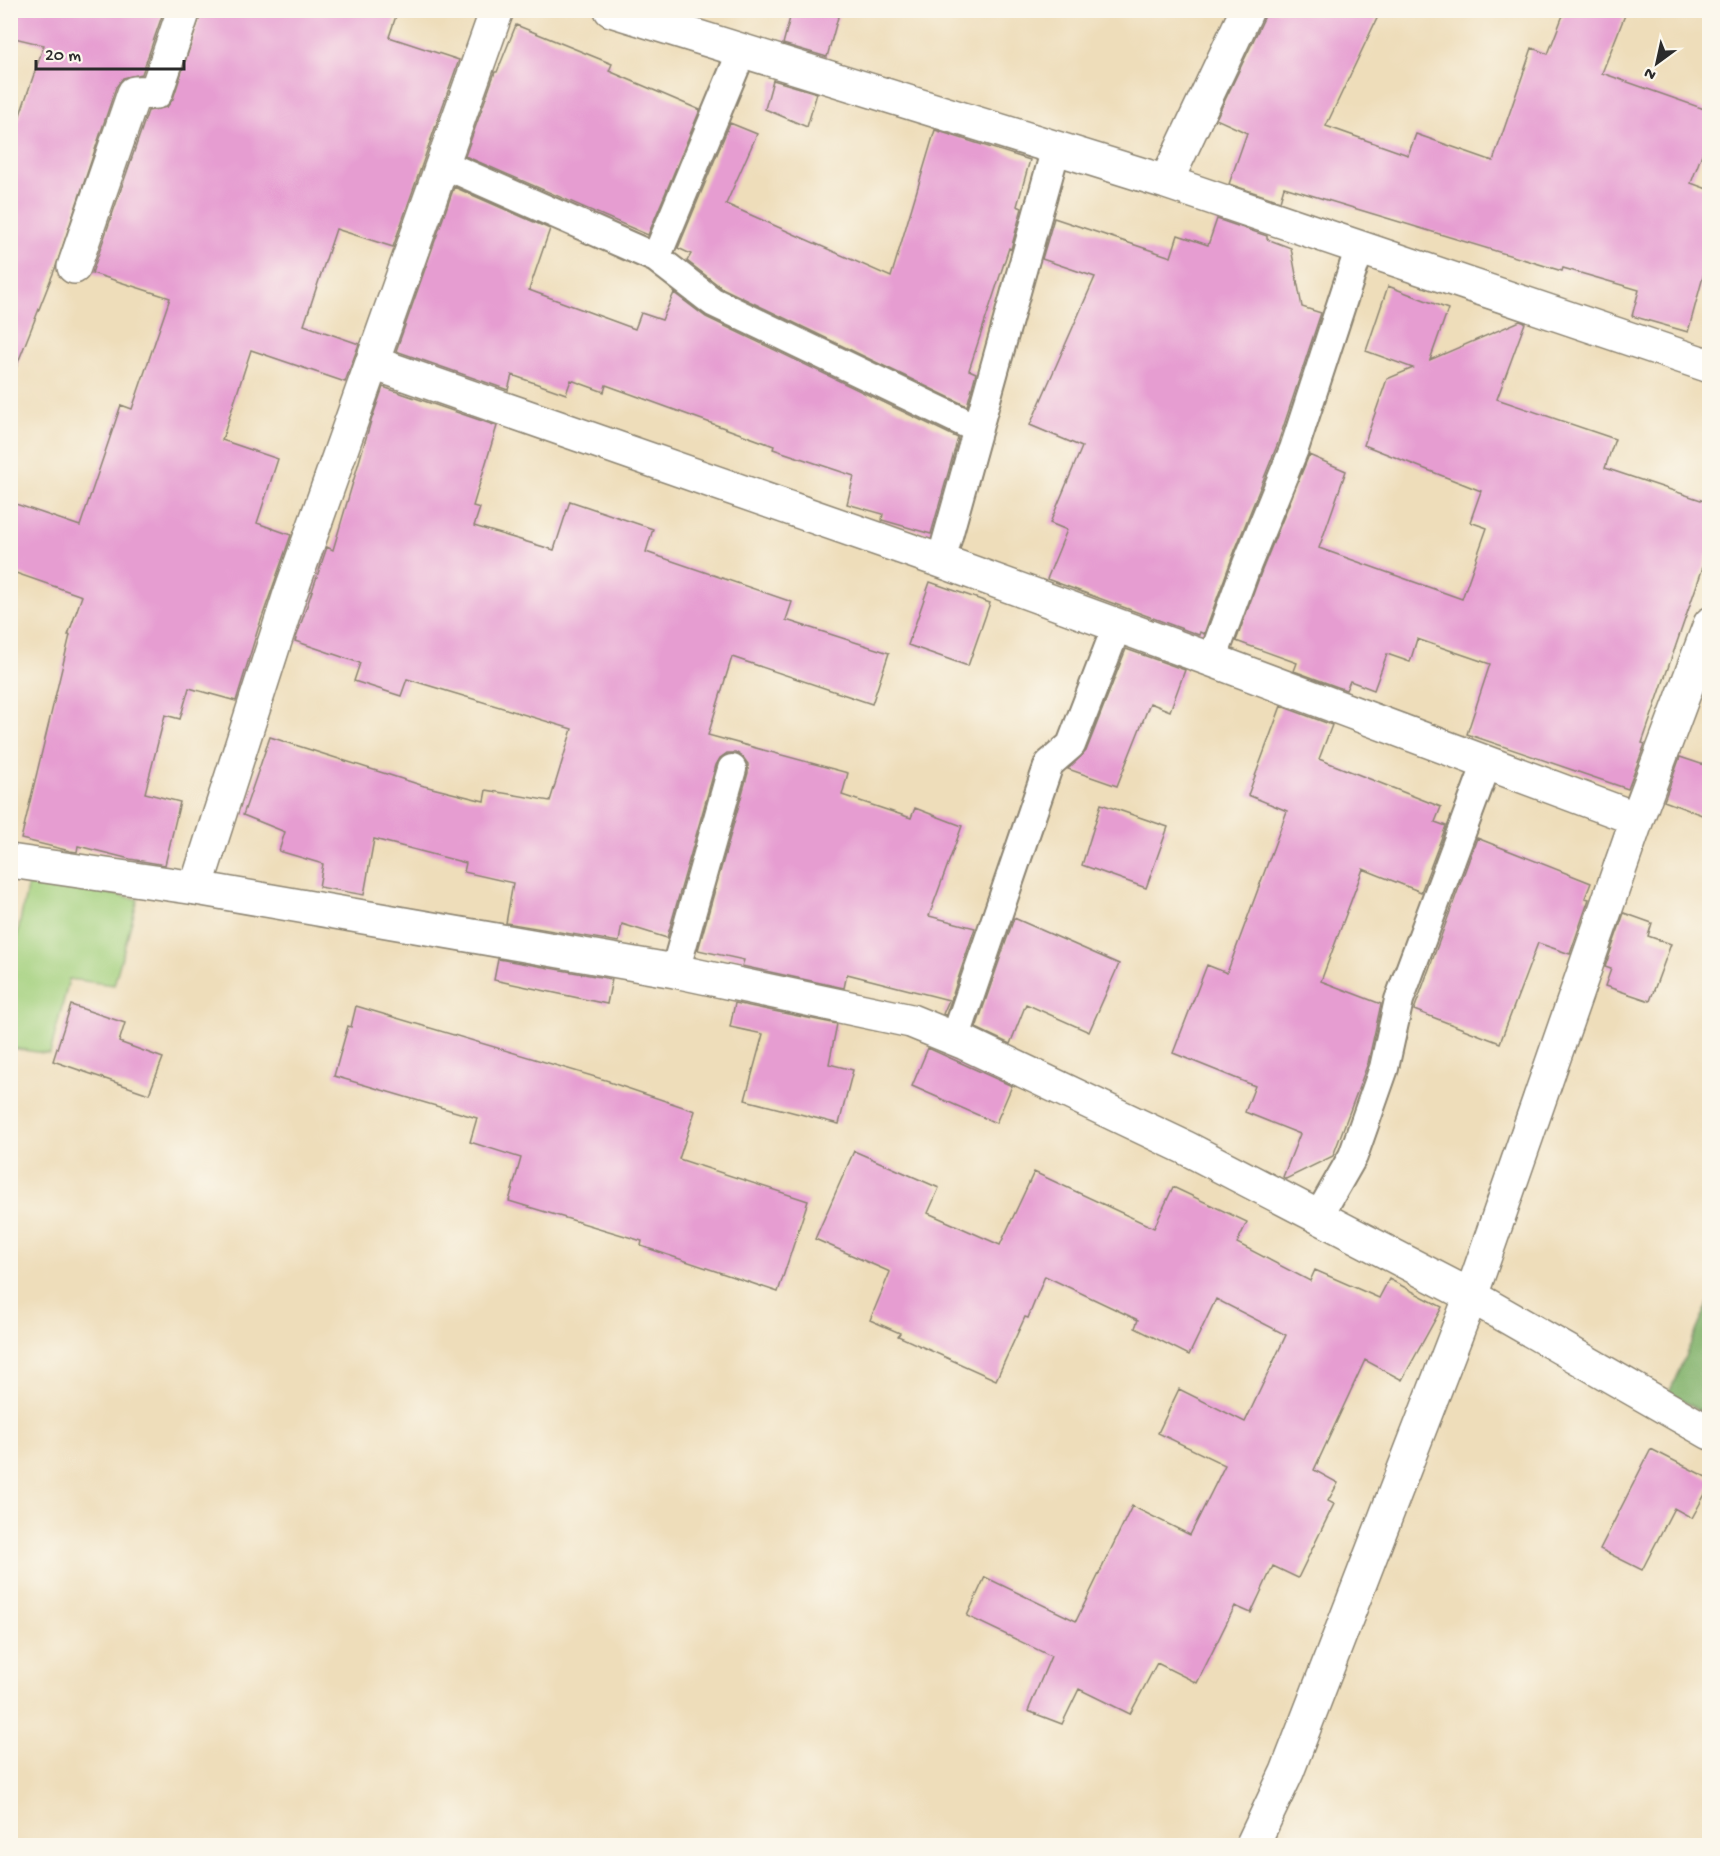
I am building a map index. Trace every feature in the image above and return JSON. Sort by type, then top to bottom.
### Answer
[{"type":"street","points":[[74,267],[134,93],[156,92],[184,10]]},
{"type":"street","points":[[196,888],[289,597],[497,10]]},
{"type":"street","points":[[611,10],[1166,182],[1360,247],[1706,357]]},
{"type":"street","points":[[1166,182],[1247,10]]},
{"type":"street","points":[[373,363],[941,561],[1637,819]]},
{"type":"street","points":[[1252,1845],[1287,1772],[1471,1296],[1637,819],[1710,624]]},
{"type":"street","points":[[10,861],[196,888],[675,971],[911,1021],[955,1039],[1186,1148],[1471,1296],[1710,1433]]},
{"type":"lane","points":[[656,258],[742,51]]},
{"type":"lane","points":[[941,561],[1056,148]]},
{"type":"lane","points":[[443,164],[656,258],[713,302],[978,429]]},
{"type":"lane","points":[[1212,660],[1247,564],[1294,449],[1360,247]]},
{"type":"lane","points":[[955,1039],[1049,764],[1071,745],[1117,626]]},
{"type":"lane","points":[[1318,1217],[1353,1156],[1384,1068],[1399,1000],[1487,764]]},
{"type":"lane","points":[[675,971],[732,769]]},
{"type":"green space","points":[[29,878],[138,899],[114,985],[69,979],[50,1054],[11,1048],[11,966]]},
{"type":"green space","points":[[1709,1302],[1709,1416],[1669,1393]]},
{"type":"building","points":[[10,10],[164,10],[142,74],[123,78],[116,87],[56,266],[13,375],[10,375],[10,144],[44,45],[10,37]]},
{"type":"building","points":[[202,10],[398,10],[389,37],[459,60],[393,247],[336,229],[304,325],[359,344],[345,382],[251,350],[222,440],[278,459],[257,523],[291,535],[236,701],[189,688],[180,719],[165,715],[145,793],[180,802],[165,865],[78,846],[77,852],[21,839],[70,635],[68,635],[82,596],[10,571],[10,502],[80,526],[121,405],[132,409],[170,298],[92,273],[148,111],[167,107],[173,99]]},
{"type":"building","points":[[792,10],[840,10],[827,57],[783,44]]},
{"type":"building","points":[[1265,10],[1381,10],[1326,126],[1408,155],[1416,134],[1493,161],[1532,48],[1548,54],[1565,10],[1627,10],[1602,73],[1710,111],[1710,133],[1691,183],[1710,190],[1710,251],[1688,332],[1632,316],[1639,290],[1563,268],[1562,271],[1284,187],[1280,201],[1229,184],[1247,133],[1216,119],[1264,18]]},
{"type":"building","points":[[516,25],[612,64],[609,71],[700,110],[648,235],[465,156],[495,72],[497,72]]},
{"type":"building","points":[[773,80],[817,93],[807,127],[765,109]]},
{"type":"building","points":[[730,123],[757,134],[726,204],[891,277],[935,130],[1030,160],[1017,206],[1022,208],[1011,249],[1009,248],[969,370],[976,373],[967,406],[722,288],[687,261],[691,254],[678,248]]},
{"type":"building","points":[[454,187],[550,229],[529,290],[635,329],[641,313],[662,320],[674,293],[706,317],[958,438],[931,534],[882,520],[883,514],[847,504],[854,476],[773,449],[774,446],[606,385],[604,392],[571,380],[566,394],[512,375],[508,390],[396,351]]},
{"type":"building","points":[[1054,218],[1171,257],[1178,235],[1208,245],[1217,219],[1267,236],[1267,239],[1291,248],[1302,307],[1321,313],[1278,443],[1204,634],[1200,632],[1199,635],[1047,579],[1067,530],[1050,523],[1082,447],[1030,425],[1095,277],[1042,259]]},
{"type":"building","points":[[1388,286],[1448,309],[1430,360],[1520,321],[1525,323],[1497,399],[1615,439],[1605,468],[1710,503],[1710,547],[1628,789],[1467,734],[1490,664],[1417,639],[1410,662],[1387,654],[1374,690],[1350,681],[1346,690],[1294,671],[1297,663],[1236,641],[1309,455],[1346,471],[1319,548],[1462,599],[1487,528],[1470,522],[1481,491],[1364,445],[1387,379],[1413,368],[1366,351]]},
{"type":"building","points":[[383,387],[497,426],[473,506],[480,508],[474,526],[554,550],[570,501],[653,529],[646,552],[792,602],[786,620],[889,653],[872,704],[732,657],[708,735],[848,773],[842,795],[911,818],[915,808],[962,826],[929,916],[975,928],[946,1015],[943,1014],[949,1000],[847,974],[844,988],[742,966],[744,960],[698,950],[748,773],[748,764],[737,753],[727,753],[716,765],[667,938],[622,924],[619,942],[506,923],[513,883],[464,872],[466,863],[374,839],[364,895],[319,887],[323,864],[279,851],[285,832],[243,815],[270,737],[424,786],[484,801],[486,790],[550,801],[572,729],[407,679],[401,696],[354,681],[360,663],[295,641],[327,547],[333,550]]},
{"type":"building","points":[[930,582],[990,603],[968,666],[908,645]]},
{"type":"building","points":[[1126,649],[1185,670],[1170,711],[1150,703],[1117,786],[1068,769],[1086,751]]},
{"type":"building","points":[[1281,706],[1332,725],[1319,759],[1441,807],[1435,822],[1446,826],[1421,892],[1363,869],[1321,981],[1381,1004],[1368,1063],[1333,1156],[1286,1179],[1283,1177],[1300,1134],[1245,1112],[1255,1086],[1173,1053],[1207,965],[1227,973],[1287,811],[1248,795]]},
{"type":"building","points":[[1680,757],[1710,767],[1710,818],[1664,801]]},
{"type":"building","points":[[1101,804],[1168,827],[1146,888],[1082,865]]},
{"type":"building","points":[[1477,838],[1591,883],[1585,898],[1589,899],[1570,954],[1538,943],[1500,1043],[1414,1010]]},
{"type":"building","points":[[1624,913],[1652,923],[1648,936],[1671,944],[1650,1001],[1605,986],[1611,969],[1605,967]]},
{"type":"building","points":[[1014,918],[1119,964],[1089,1032],[1026,1004],[1010,1044],[976,1028]]},
{"type":"building","points":[[498,959],[612,979],[607,1004],[494,980]]},
{"type":"building","points":[[735,1003],[837,1024],[829,1064],[853,1070],[839,1124],[745,1100],[763,1034],[730,1027]]},
{"type":"building","points":[[71,1005],[125,1023],[119,1042],[163,1058],[149,1094],[53,1061]]},
{"type":"building","points":[[356,1006],[609,1081],[695,1111],[679,1159],[808,1201],[778,1292],[641,1246],[642,1241],[509,1201],[521,1158],[470,1142],[477,1118],[334,1076]]},
{"type":"building","points":[[928,1048],[1012,1086],[996,1123],[912,1086]]},
{"type":"building","points":[[854,1151],[939,1188],[928,1213],[1000,1245],[1034,1172],[1154,1228],[1173,1187],[1247,1222],[1237,1243],[1310,1281],[1315,1270],[1379,1298],[1389,1279],[1442,1307],[1402,1380],[1365,1360],[1314,1470],[1338,1483],[1328,1501],[1334,1504],[1298,1578],[1273,1566],[1251,1613],[1235,1606],[1197,1683],[1157,1663],[1130,1714],[1079,1689],[1062,1724],[1028,1711],[1051,1656],[967,1616],[985,1577],[1076,1621],[1132,1506],[1190,1535],[1225,1465],[1158,1433],[1179,1389],[1245,1422],[1286,1335],[1216,1299],[1189,1355],[1135,1328],[1138,1320],[1045,1276],[1028,1318],[1025,1317],[996,1380],[898,1336],[900,1333],[870,1320],[890,1272],[815,1239]]},
{"type":"building","points":[[1651,1449],[1710,1479],[1710,1485],[1692,1518],[1674,1508],[1642,1570],[1600,1549]]}]
